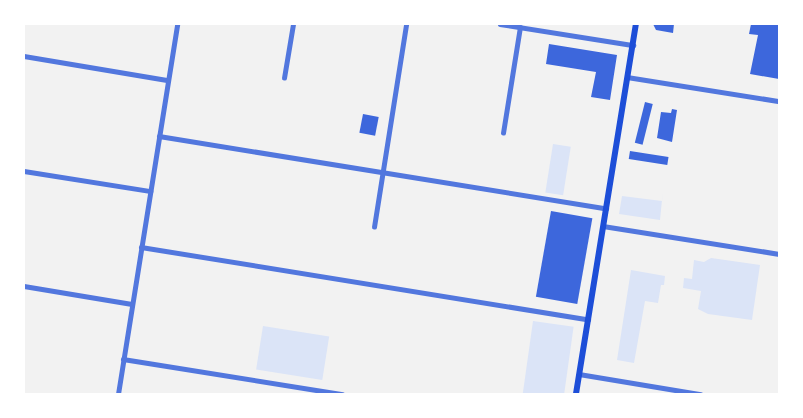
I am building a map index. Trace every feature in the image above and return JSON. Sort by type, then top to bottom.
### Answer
[{"type":"main road","points":[[576,394],[636,24]]},
{"type":"street","points":[[118,394],[177,24]]},
{"type":"street","points":[[284,78],[292,24]]},
{"type":"street","points":[[374,227],[406,24]]},
{"type":"street","points":[[500,24],[633,45]]},
{"type":"street","points":[[503,133],[520,27]]},
{"type":"street","points":[[24,56],[168,80]]},
{"type":"street","points":[[627,77],[779,101]]},
{"type":"street","points":[[159,136],[606,208]]},
{"type":"street","points":[[24,171],[150,191]]},
{"type":"street","points":[[603,226],[779,254]]},
{"type":"street","points":[[141,247],[588,319]]},
{"type":"street","points":[[24,286],[132,304]]},
{"type":"street","points":[[123,359],[342,394]]},
{"type":"street","points":[[579,374],[700,394]]},
{"type":"shaded area","points":[[553,144],[571,147],[563,195],[545,192]]},
{"type":"shaded area","points":[[622,196],[662,201],[660,220],[619,214]]},
{"type":"shaded area","points":[[711,258],[760,265],[752,320],[708,314],[698,309],[701,291],[683,288],[684,278],[692,279],[694,260],[704,262]]},
{"type":"shaded area","points":[[631,270],[665,276],[664,285],[661,285],[658,303],[645,301],[634,363],[617,360]]},
{"type":"shaded area","points":[[533,321],[574,327],[564,394],[523,394]]},
{"type":"shaded area","points":[[263,326],[329,336],[322,380],[256,369]]},
{"type":"building","points":[[653,24],[674,24],[673,33],[656,30]]},
{"type":"building","points":[[751,24],[779,24],[779,79],[750,74],[758,35],[749,34]]},
{"type":"building","points":[[549,44],[617,55],[610,100],[591,97],[596,72],[546,64]]},
{"type":"building","points":[[645,102],[653,104],[643,145],[635,143]]},
{"type":"building","points":[[672,109],[677,110],[672,142],[657,138],[661,112],[671,113]]},
{"type":"building","points":[[363,114],[379,117],[375,136],[359,133]]},
{"type":"building","points":[[630,151],[669,157],[667,165],[629,159]]},
{"type":"building","points":[[551,211],[592,218],[577,304],[536,297]]}]
